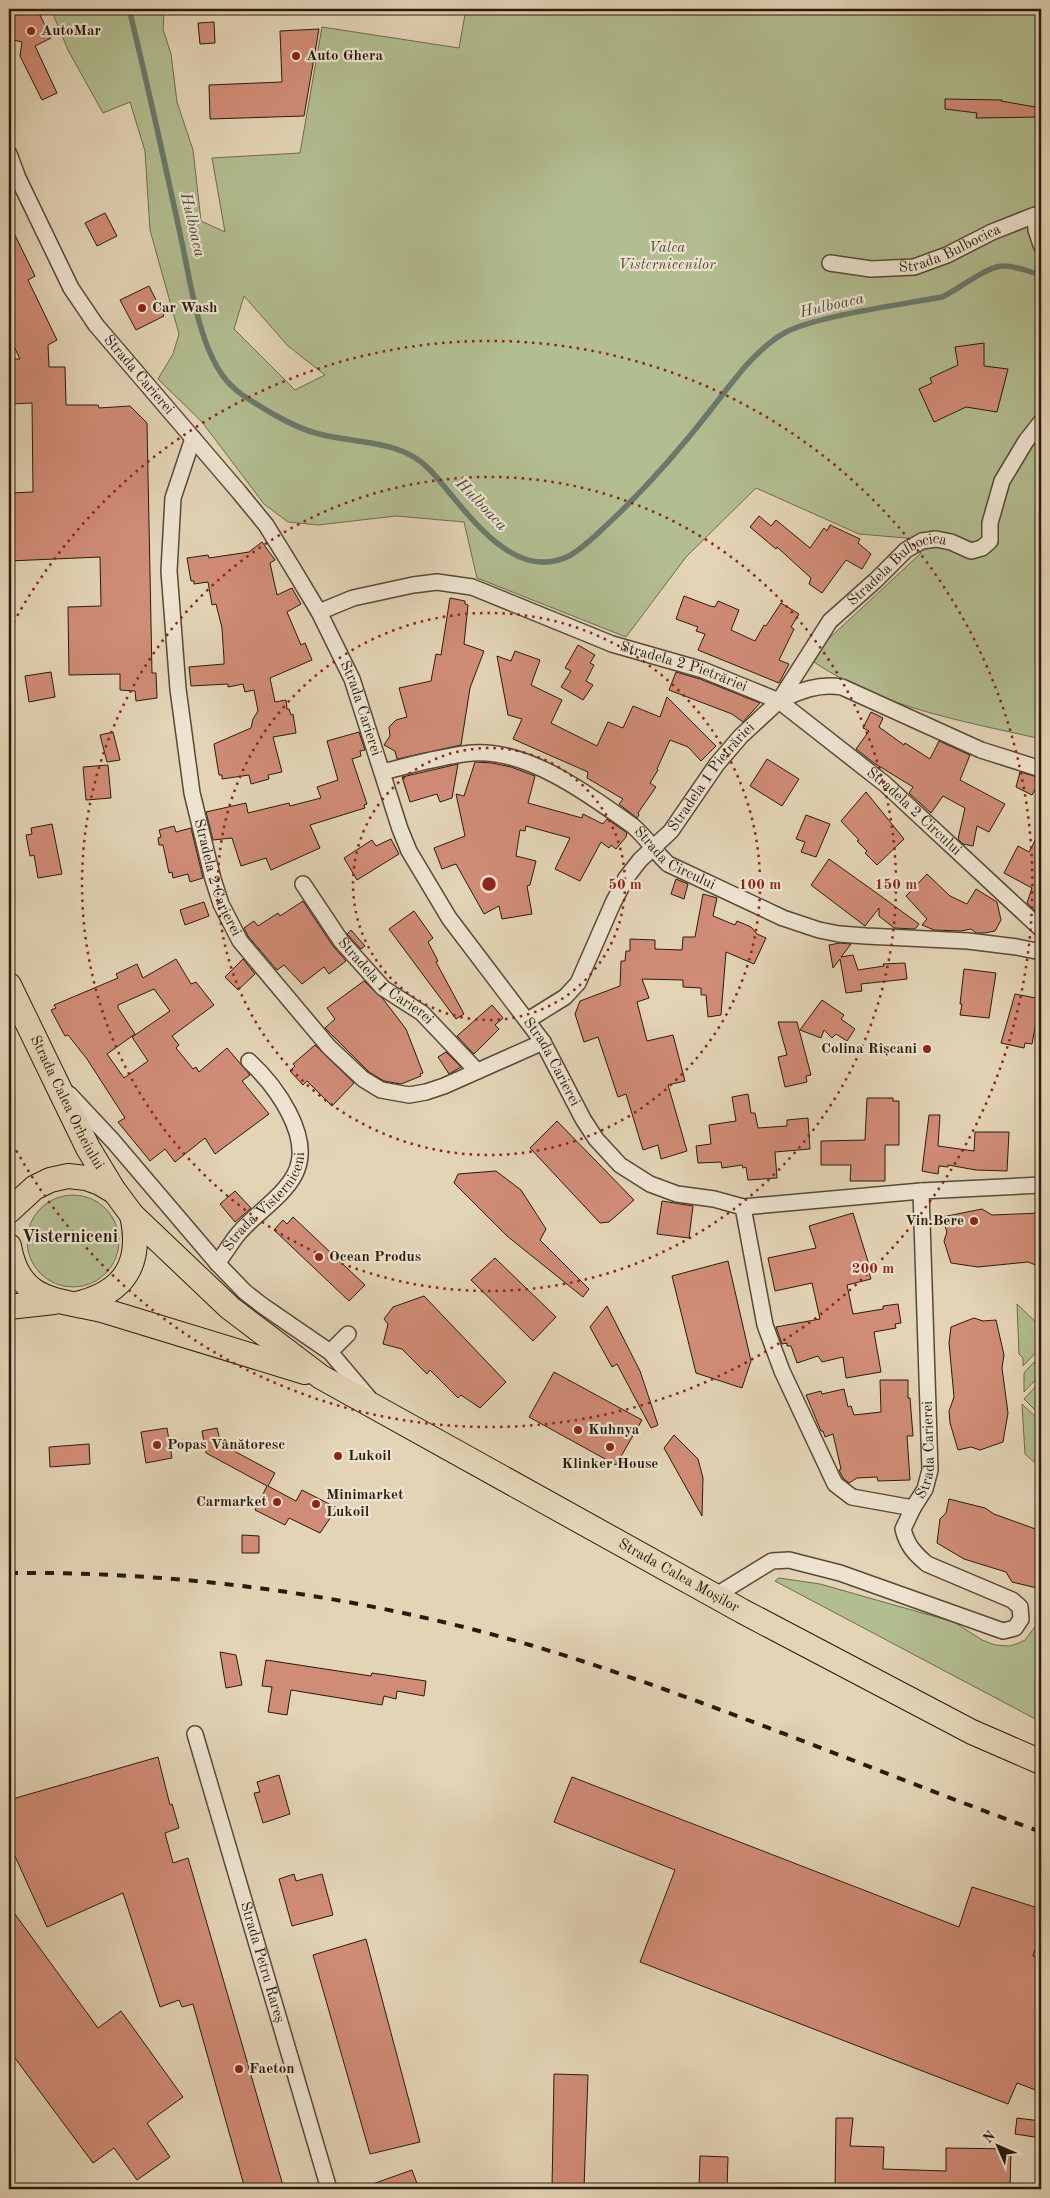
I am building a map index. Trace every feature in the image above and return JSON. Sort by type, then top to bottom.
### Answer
[{"type":"main road","name":"Strada Calea Orheiului","points":[[9,985],[88,1148],[115,1192],[132,1215],[230,1308],[321,1377]]},
{"type":"main road","points":[[9,1211],[34,1188],[50,1180],[68,1176],[86,1178],[100,1183],[115,1192]]},
{"type":"main road","points":[[9,1307],[97,1299],[115,1288],[128,1271],[135,1252],[136,1234],[132,1215]]},
{"type":"main road","points":[[9,1246],[11,1261],[21,1279],[36,1293],[65,1303],[164,1329],[321,1377]]},
{"type":"main road","name":"Strada Calea Moșilor","points":[[321,1377],[715,1596],[972,1732],[1041,1762]]},
{"type":"street","name":"Strada Carierei","points":[[9,154],[18,178],[71,288],[96,325],[266,525],[319,612],[352,679],[409,851],[431,889],[466,942],[528,1020],[543,1042],[583,1119],[596,1139],[620,1164],[650,1184],[677,1194],[714,1199],[743,1207],[921,1191],[1041,1184]]},
{"type":"street","name":"Strada Bulbocica","points":[[830,263],[871,269],[914,267],[947,255],[992,232],[1035,215],[1036,230],[1041,245]]},
{"type":"street","name":"Stradela Bulbocica","points":[[779,701],[830,621],[906,550],[922,541],[936,539],[951,542],[971,551],[986,545],[990,541],[990,523],[995,500],[1002,481],[1013,461],[1041,422]]},
{"type":"street","name":"Stradela 2 Carierei","points":[[193,438],[173,498],[170,571],[178,689],[192,793],[213,879],[221,904],[240,941],[329,1047],[363,1079],[380,1090],[409,1095],[444,1086],[543,1042]]},
{"type":"street","name":"Stradela 2 Pietrăriei","points":[[319,612],[353,598],[413,585],[437,582],[472,587],[612,644],[703,670],[779,701]]},
{"type":"street","points":[[779,701],[828,684],[842,687],[980,750],[1041,768]]},
{"type":"street","name":"Stradela 1 Pietrăriei","points":[[528,1020],[565,997],[578,983],[626,878],[671,831],[717,764],[742,736],[779,701]]},
{"type":"street","name":"Stradela 2 Circului","points":[[779,701],[885,784],[1041,929]]},
{"type":"street","name":"Strada Circului","points":[[382,772],[473,753],[498,754],[519,758],[538,766],[619,816],[645,836],[668,864],[783,918],[819,930],[857,936],[968,942],[1017,947],[1041,952]]},
{"type":"street","name":"Stradela 1 Carierei","points":[[303,884],[341,941],[383,988],[422,1012],[478,1071]]},
{"type":"street","name":"Strada Visterniceni","points":[[217,1264],[239,1233],[287,1185],[294,1175],[301,1153],[297,1133],[273,1086],[249,1061]]},
{"type":"street","name":"Strada Visterniceni","points":[[52,1076],[112,1141],[217,1264],[257,1302],[330,1352],[380,1410]]},
{"type":"street","name":"Strada Carierei","points":[[743,1207],[765,1325],[782,1371],[835,1484],[852,1497],[913,1508],[925,1489],[930,1470],[921,1191]]},
{"type":"street","points":[[330,1352],[348,1334]]},
{"type":"street","points":[[715,1596],[772,1562],[789,1560],[840,1573],[1003,1631],[1014,1628],[1021,1618],[1020,1607],[1012,1600],[927,1564],[915,1554],[906,1542],[903,1529],[913,1508]]},
{"type":"street","name":"Strada Petru Rareș","points":[[195,1734],[329,2189]]},
{"type":"green space","name":"Valea Visternicenilor","points":[[51,9],[159,9],[164,12],[163,29],[171,54],[177,102],[193,150],[201,221],[225,232],[212,158],[300,153],[322,27],[459,48],[466,9],[1041,9],[1041,739],[953,719],[895,702],[840,678],[814,662],[821,646],[921,553],[906,538],[859,534],[756,488],[686,557],[626,637],[477,578],[464,522],[396,516],[318,525],[288,522],[264,504],[202,422],[158,379],[173,354],[179,334],[150,230],[145,151],[130,102],[103,113],[68,50]],"holes":[[[244,296],[288,346],[325,375],[295,390],[234,329]]]},
{"type":"green space","points":[[73,1195],[91,1198],[106,1208],[116,1223],[119,1241],[116,1259],[106,1274],[91,1284],[73,1287],[55,1284],[40,1274],[30,1259],[27,1241],[30,1223],[40,1208],[55,1198]]},
{"type":"green space","points":[[1017,1304],[1041,1327],[1041,1347],[1023,1366],[1023,1358],[1019,1354]]},
{"type":"green space","points":[[1034,1362],[1041,1368],[1041,1374],[1024,1392],[1024,1373]]},
{"type":"green space","points":[[1041,1381],[1041,1416],[1024,1399]]},
{"type":"green space","points":[[1022,1404],[1041,1422],[1041,1461],[1034,1462],[1025,1454]]},
{"type":"green space","points":[[779,1578],[820,1584],[954,1622],[982,1640],[995,1645],[1010,1646],[1025,1640],[1034,1628],[1041,1631],[1041,1722],[775,1581]]},
{"type":"building","points":[[9,9],[18,9],[21,15],[28,11],[40,15],[51,38],[35,46],[57,93],[42,100],[20,56],[22,42],[9,39]]},
{"type":"building","points":[[214,22],[215,43],[200,44],[198,23]]},
{"type":"building","points":[[319,29],[304,116],[210,119],[209,85],[282,82],[280,31]]},
{"type":"building","points":[[945,99],[1002,100],[1041,108],[1041,117],[976,118],[977,113],[945,109]]},
{"type":"building","points":[[105,213],[117,236],[97,246],[85,223]]},
{"type":"building","points":[[9,223],[35,276],[28,280],[57,340],[48,345],[49,367],[65,367],[66,405],[98,405],[99,408],[130,406],[147,423],[152,673],[156,673],[157,698],[136,701],[135,691],[120,690],[120,674],[69,675],[68,607],[101,606],[100,557],[9,561],[9,493],[33,492],[32,403],[9,404],[9,359],[20,359],[9,336]]},
{"type":"building","name":"Car Wash","points":[[149,286],[164,316],[136,330],[120,300]]},
{"type":"building","points":[[984,343],[984,366],[1008,369],[997,412],[966,407],[934,422],[919,389],[932,383],[930,378],[958,365],[955,347]]},
{"type":"building","points":[[759,516],[771,526],[776,520],[810,548],[824,528],[827,531],[830,525],[860,539],[858,543],[871,554],[862,569],[846,560],[822,593],[809,584],[811,578],[777,547],[776,549],[750,527]]},
{"type":"building","points":[[262,542],[275,560],[270,563],[277,595],[292,588],[301,604],[287,612],[301,645],[305,643],[312,660],[270,678],[275,702],[286,700],[287,709],[289,709],[291,715],[293,714],[296,733],[273,737],[282,772],[268,775],[269,779],[251,784],[249,775],[222,779],[222,775],[219,775],[214,744],[251,728],[253,719],[258,711],[254,690],[245,692],[243,684],[228,687],[228,684],[191,686],[189,667],[224,664],[224,659],[222,628],[216,604],[212,605],[208,582],[194,584],[194,581],[191,581],[187,558],[208,555],[209,558],[249,552]]},
{"type":"building","points":[[684,596],[715,607],[718,601],[739,610],[731,630],[755,641],[764,625],[766,626],[781,603],[799,614],[791,627],[794,629],[779,660],[789,664],[779,683],[698,650],[705,634],[696,631],[698,627],[676,619]]},
{"type":"building","points":[[450,598],[465,601],[465,604],[468,605],[464,644],[484,651],[470,688],[461,745],[397,759],[395,751],[384,745],[390,736],[389,727],[396,720],[407,717],[399,688],[431,681],[436,654],[441,655]]},
{"type":"building","points":[[578,645],[595,655],[590,663],[594,665],[586,681],[593,685],[583,700],[561,687],[571,671],[565,668]]},
{"type":"building","points":[[515,651],[540,660],[531,685],[562,700],[551,723],[597,746],[608,722],[623,728],[633,706],[660,717],[667,697],[716,746],[701,761],[688,747],[670,740],[658,770],[650,783],[656,787],[638,813],[637,818],[619,804],[623,799],[587,778],[588,772],[513,739],[522,719],[508,715],[497,656],[511,661]]},
{"type":"building","points":[[51,672],[55,697],[29,702],[25,676]]},
{"type":"building","points":[[676,672],[700,679],[760,703],[743,722],[732,714],[669,690]]},
{"type":"building","points":[[871,712],[883,718],[879,727],[904,745],[905,743],[930,759],[939,741],[970,755],[960,780],[1005,804],[989,832],[977,826],[973,846],[963,844],[958,839],[965,808],[943,796],[931,813],[909,793],[913,787],[874,763],[856,749],[869,731],[863,728]]},
{"type":"building","points":[[113,732],[120,760],[107,762],[100,735]]},
{"type":"building","points":[[359,732],[365,750],[360,751],[361,756],[352,759],[367,804],[364,805],[365,808],[310,825],[320,848],[271,870],[266,858],[241,866],[232,838],[213,840],[206,812],[246,803],[248,813],[289,803],[290,806],[321,798],[317,787],[338,780],[327,741]]},
{"type":"building","points":[[767,759],[799,779],[782,806],[750,786]]},
{"type":"building","points":[[475,762],[511,767],[535,776],[528,803],[582,818],[583,814],[603,824],[607,819],[627,833],[626,837],[616,849],[611,845],[609,848],[601,842],[580,881],[555,869],[570,838],[526,826],[525,831],[520,830],[516,856],[536,861],[530,885],[527,886],[532,914],[502,919],[499,906],[484,914],[456,864],[442,869],[434,848],[465,836],[456,794],[464,796]]},
{"type":"building","points":[[458,764],[452,798],[440,802],[437,794],[410,802],[402,777]]},
{"type":"building","points":[[108,765],[111,798],[86,800],[83,767]]},
{"type":"building","points":[[1020,772],[1041,778],[1032,795],[1016,787]]},
{"type":"building","points":[[866,792],[904,839],[877,865],[865,853],[867,851],[857,841],[859,840],[841,821]]},
{"type":"building","points":[[806,815],[830,824],[816,857],[801,852],[805,842],[796,839]]},
{"type":"building","points":[[52,824],[62,874],[38,878],[34,855],[30,856],[26,835],[32,834],[31,828]]},
{"type":"building","points":[[174,826],[176,832],[191,828],[203,878],[190,882],[188,874],[173,878],[172,872],[169,873],[163,845],[159,845],[158,838],[161,837],[159,830]]},
{"type":"building","points":[[1041,829],[1041,916],[1027,903],[1032,888],[1004,873],[1018,846],[1029,852]]},
{"type":"building","points":[[391,839],[399,854],[357,880],[344,858],[372,840],[376,846]]},
{"type":"building","points":[[829,859],[919,924],[915,929],[894,928],[879,916],[879,908],[865,926],[811,885]]},
{"type":"building","points":[[927,874],[950,896],[967,904],[976,889],[997,902],[1001,920],[995,931],[976,933],[971,929],[961,931],[934,930],[922,925],[927,919],[906,896]]},
{"type":"building","points":[[676,879],[688,884],[684,899],[671,894]]},
{"type":"building","points":[[703,894],[717,898],[713,916],[735,925],[737,921],[751,927],[757,934],[766,938],[754,964],[726,952],[721,1015],[708,1017],[706,995],[701,995],[701,988],[683,987],[683,980],[642,979],[649,998],[637,1002],[647,1041],[673,1035],[685,1081],[668,1085],[687,1151],[661,1159],[658,1145],[643,1150],[626,1094],[618,1097],[598,1037],[584,1042],[575,1014],[580,1001],[620,986],[621,961],[625,961],[626,951],[630,951],[630,939],[655,940],[655,949],[682,950],[683,937],[695,937]]},
{"type":"building","points":[[303,901],[333,946],[346,961],[329,974],[324,967],[302,984],[284,965],[277,970],[248,936],[244,928],[254,921],[258,926],[278,913],[280,916]]},
{"type":"building","points":[[204,902],[209,916],[185,925],[180,910]]},
{"type":"building","points":[[414,911],[433,938],[428,942],[438,961],[436,962],[464,1014],[456,1019],[389,929]]},
{"type":"building","points":[[351,930],[365,946],[361,949],[347,934]]},
{"type":"building","points":[[851,944],[841,957],[853,955],[858,970],[884,966],[883,964],[905,963],[907,979],[861,984],[862,991],[846,993],[840,959],[833,968],[829,945]]},
{"type":"building","points":[[176,959],[191,984],[196,982],[214,1005],[172,1036],[179,1045],[176,1048],[193,1069],[196,1067],[199,1072],[227,1048],[250,1075],[242,1081],[269,1114],[215,1154],[205,1138],[175,1162],[165,1149],[150,1161],[118,1122],[125,1118],[87,1059],[68,1035],[65,1036],[51,1010],[56,1008],[54,1005],[118,978],[116,974],[137,964],[143,978]],"holes":[[[154,989],[170,1011],[132,1037],[148,1061],[124,1078],[107,1054],[135,1034],[118,1008],[118,1005]]]},
{"type":"building","points":[[243,959],[255,974],[238,990],[225,977]]},
{"type":"building","points":[[964,969],[996,973],[989,1018],[960,1015]]},
{"type":"building","points":[[364,981],[383,999],[406,1029],[423,1073],[420,1074],[421,1076],[401,1084],[384,1081],[369,1072],[325,1028],[335,1019],[327,1008]]},
{"type":"building","points":[[1015,994],[1041,999],[1041,1023],[1036,1022],[1032,1044],[1025,1043],[1024,1048],[1001,1043]]},
{"type":"building","points":[[822,1000],[844,1015],[841,1019],[855,1029],[847,1041],[836,1034],[832,1038],[824,1030],[821,1038],[800,1030]]},
{"type":"building","points":[[492,1005],[503,1018],[495,1025],[499,1029],[474,1054],[457,1036]]},
{"type":"building","points":[[778,1022],[797,1022],[811,1075],[806,1076],[807,1082],[785,1087],[778,1057],[787,1055]]},
{"type":"building","points":[[315,1045],[354,1083],[332,1106],[307,1081],[303,1085],[290,1071],[295,1066],[293,1064]]},
{"type":"building","points":[[446,1052],[461,1067],[449,1074],[438,1057]]},
{"type":"building","points":[[748,1094],[751,1113],[755,1113],[758,1128],[787,1126],[787,1120],[808,1118],[810,1149],[775,1152],[777,1178],[748,1180],[746,1167],[743,1168],[742,1165],[722,1168],[721,1162],[698,1163],[696,1146],[711,1144],[709,1125],[736,1121],[732,1097]]},
{"type":"building","points":[[867,1098],[893,1098],[893,1101],[899,1101],[899,1145],[885,1145],[885,1181],[850,1181],[851,1165],[821,1165],[821,1141],[865,1140]]},
{"type":"building","points":[[929,1115],[940,1115],[938,1146],[974,1151],[975,1132],[1009,1132],[1007,1171],[976,1170],[948,1165],[948,1167],[939,1166],[938,1174],[922,1171]]},
{"type":"building","points":[[557,1121],[634,1200],[609,1222],[600,1223],[530,1148]]},
{"type":"building","points":[[496,1171],[521,1190],[546,1229],[540,1240],[589,1289],[583,1297],[507,1236],[454,1183],[458,1174]]},
{"type":"building","points":[[235,1191],[251,1208],[235,1222],[220,1204]]},
{"type":"building","points":[[662,1201],[693,1206],[689,1238],[657,1234]]},
{"type":"building","points":[[982,1209],[992,1215],[1041,1213],[1041,1267],[1028,1262],[978,1267],[951,1263],[944,1241],[947,1232],[942,1217]]},
{"type":"building","points":[[853,1213],[870,1268],[868,1269],[871,1279],[847,1285],[853,1314],[883,1309],[883,1306],[898,1304],[901,1323],[895,1324],[896,1328],[874,1332],[881,1372],[846,1378],[843,1357],[822,1362],[818,1356],[797,1363],[791,1346],[787,1346],[787,1343],[782,1344],[776,1327],[820,1319],[812,1283],[775,1291],[768,1258],[816,1248],[809,1226]]},
{"type":"building","name":"Ocean Produs","points":[[293,1217],[365,1285],[349,1301],[274,1230],[283,1220],[287,1224]]},
{"type":"building","points":[[495,1258],[556,1317],[533,1341],[471,1280]]},
{"type":"building","points":[[728,1261],[751,1361],[742,1388],[696,1373],[672,1276]]},
{"type":"building","points":[[424,1296],[506,1382],[480,1408],[461,1395],[458,1398],[430,1370],[427,1374],[402,1349],[383,1344],[388,1324],[384,1319],[393,1307]]},
{"type":"building","points":[[607,1306],[640,1371],[658,1425],[651,1428],[617,1364],[612,1367],[590,1327]]},
{"type":"building","points":[[974,1318],[983,1321],[996,1320],[1004,1355],[1002,1368],[1008,1413],[1003,1442],[980,1450],[971,1447],[958,1450],[950,1423],[949,1411],[954,1397],[949,1343],[951,1327]]},
{"type":"building","points":[[554,1372],[642,1420],[616,1465],[529,1417]]},
{"type":"building","points":[[880,1380],[908,1380],[908,1398],[910,1398],[913,1436],[907,1436],[910,1480],[878,1481],[877,1477],[857,1478],[849,1483],[843,1478],[839,1470],[841,1469],[833,1434],[825,1437],[806,1395],[821,1391],[822,1394],[844,1389],[848,1407],[851,1406],[854,1415],[881,1412]]},
{"type":"building","name":"Popas Vânătoresc","points":[[167,1428],[172,1458],[146,1463],[141,1432]]},
{"type":"building","points":[[217,1428],[221,1444],[275,1473],[268,1486],[296,1501],[302,1490],[337,1508],[320,1533],[289,1518],[285,1525],[255,1510],[267,1486],[206,1453],[202,1431]]},
{"type":"building","points":[[674,1435],[698,1459],[703,1478],[702,1516],[664,1448]]},
{"type":"building","points":[[89,1444],[90,1464],[50,1467],[49,1447]]},
{"type":"building","points":[[949,1499],[985,1508],[994,1514],[1041,1531],[1041,1589],[1012,1582],[1006,1572],[964,1559],[937,1543],[940,1519],[946,1513]]},
{"type":"building","points":[[242,1535],[259,1536],[259,1553],[242,1553]]},
{"type":"building","points":[[220,1652],[236,1655],[242,1685],[226,1688]]},
{"type":"building","points":[[266,1660],[371,1676],[372,1673],[426,1681],[424,1696],[397,1691],[396,1699],[384,1696],[382,1705],[291,1690],[287,1715],[268,1712],[272,1687],[262,1686]]},
{"type":"building","points":[[158,1757],[170,1805],[172,1804],[179,1828],[165,1833],[173,1863],[188,1858],[284,2189],[245,2189],[193,2004],[182,2007],[179,2000],[160,2007],[123,1893],[47,1927],[9,1843],[9,1800]]},
{"type":"building","points":[[279,1775],[290,1814],[263,1823],[254,1793],[260,1792],[257,1782]]},
{"type":"building","points":[[572,1777],[959,1927],[972,1887],[1041,1909],[1041,1932],[1033,1956],[1041,1959],[1041,2092],[1017,2083],[1008,2104],[640,1962],[675,1870],[554,1822]]},
{"type":"building","points":[[294,1874],[296,1881],[322,1874],[333,1915],[292,1926],[279,1879]]},
{"type":"building","points":[[9,1906],[98,2028],[121,2011],[183,2097],[147,2123],[170,2157],[137,2180],[114,2148],[93,2163],[9,2050]]},
{"type":"building","points":[[366,1939],[420,2142],[370,2154],[313,1955]]},
{"type":"building","points":[[554,2074],[588,2075],[584,2189],[552,2189]]},
{"type":"building","points":[[836,2118],[853,2118],[850,2146],[884,2147],[883,2169],[946,2171],[946,2148],[1011,2149],[1010,2189],[835,2189]]},
{"type":"building","points":[[1017,2118],[1041,2121],[1041,2138],[1015,2134]]},
{"type":"building","points":[[700,2156],[728,2157],[727,2189],[699,2189]]},
{"type":"building","points":[[412,2170],[419,2189],[364,2189],[364,2187]]},
{"type":"waterway","name":"Hulboaca","points":[[131,17],[157,127],[196,310],[207,346],[223,376],[233,388],[246,397],[278,417],[301,428],[333,437],[378,444],[406,453],[418,460],[430,470],[490,537],[508,551],[527,560],[547,562],[569,556],[592,539],[626,507],[665,465],[756,355],[788,331],[808,323],[842,315],[942,297],[987,271],[1002,266],[1041,275]]},
{"type":"railway","points":[[9,1573],[154,1577],[226,1584],[370,1606],[442,1622],[582,1661],[698,1701],[1041,1832]]},
{"type":"place","name":"AutoMar","points":[[31,31]]},
{"type":"place","name":"Auto Ghera","points":[[296,56]]},
{"type":"place","name":"Car Wash","points":[[142,308]]},
{"type":"place","name":"Colina Rîșcani","points":[[927,1049]]},
{"type":"place","name":"Vin.Bere","points":[[974,1221]]},
{"type":"place","name":"Ocean Produs","points":[[319,1257]]},
{"type":"place","name":"Kuhnya","points":[[578,1430]]},
{"type":"place","name":"Popas Vânătoresc","points":[[157,1445]]},
{"type":"place","name":"Klinker House","points":[[610,1447]]},
{"type":"place","name":"Lukoil","points":[[338,1456]]},
{"type":"place","name":"Carmarket","points":[[277,1502]]},
{"type":"place","name":"Minimarket Lukoil","points":[[316,1504]]},
{"type":"place","name":"Faeton","points":[[239,2069]]},
{"type":"district","name":"Visterniceni","points":[[70,1237]]}]
